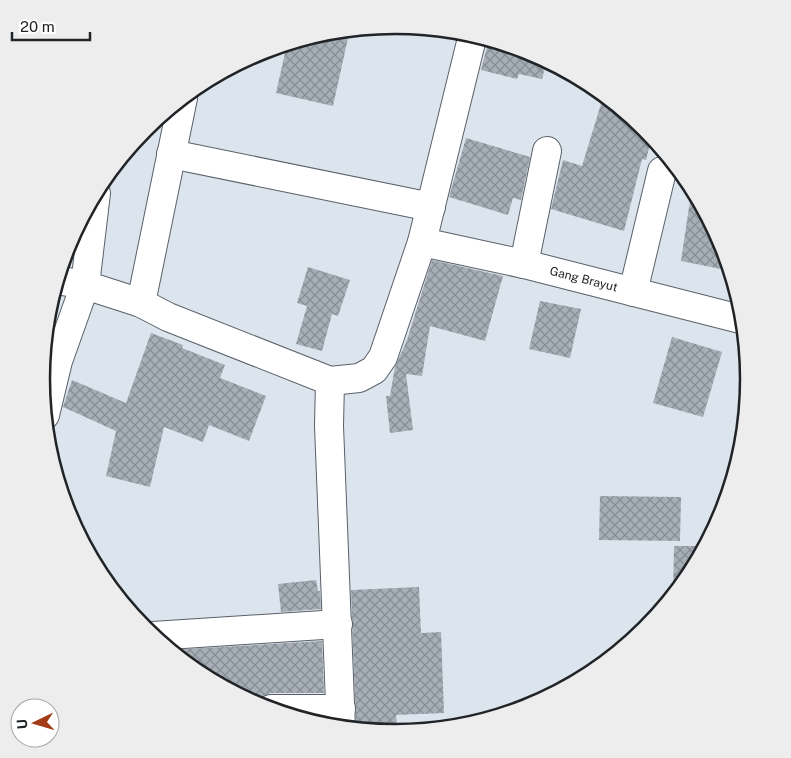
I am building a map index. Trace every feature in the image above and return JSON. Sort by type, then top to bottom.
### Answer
[{"type":"street","points":[[65,282],[141,303],[168,317],[330,381],[359,378],[374,370],[382,357],[422,242],[471,42]]},
{"type":"street","points":[[141,303],[180,109]]},
{"type":"street","points":[[524,264],[547,151]]},
{"type":"street","points":[[171,154],[431,207]]},
{"type":"street","points":[[633,292],[662,171]]},
{"type":"street","points":[[51,359],[85,286],[94,212]]},
{"type":"street","name":"Gang Brayut","points":[[422,242],[524,264],[735,318]]},
{"type":"street","points":[[316,715],[341,718],[329,426],[330,381]]},
{"type":"street","points":[[164,635],[338,624]]},
{"type":"building","points":[[348,37],[333,106],[276,93],[285,52],[328,40]]},
{"type":"building","points":[[487,47],[545,68],[542,79],[519,74],[517,79],[481,70]]},
{"type":"building","points":[[602,102],[623,119],[650,145],[646,160],[642,159],[624,231],[551,209],[563,160],[582,166]]},
{"type":"building","points":[[466,138],[530,157],[521,200],[513,198],[508,215],[449,197]]},
{"type":"building","points":[[690,199],[705,226],[722,269],[681,261]]},
{"type":"building","points":[[432,260],[503,276],[485,341],[430,326],[422,376],[406,374],[413,430],[390,433],[386,396],[390,396],[395,367],[407,340]]},
{"type":"building","points":[[308,267],[350,280],[338,316],[332,314],[322,351],[296,344],[307,306],[297,303]]},
{"type":"building","points":[[540,301],[581,309],[570,358],[529,349]]},
{"type":"building","points":[[151,333],[183,345],[182,348],[225,365],[220,378],[266,396],[249,441],[209,425],[203,442],[164,427],[150,487],[106,476],[116,431],[63,407],[72,380],[126,403]]},
{"type":"building","points":[[672,337],[722,352],[703,417],[653,403]]},
{"type":"building","points":[[600,496],[681,497],[680,541],[599,540]]},
{"type":"building","points":[[674,546],[697,546],[683,571],[673,584]]},
{"type":"building","points":[[316,580],[318,591],[320,591],[321,609],[281,612],[278,584]]},
{"type":"building","points":[[419,587],[421,633],[441,632],[444,713],[396,715],[397,724],[356,722],[351,590]]},
{"type":"building","points":[[322,641],[324,693],[271,693],[262,697],[223,678],[181,649]]}]
